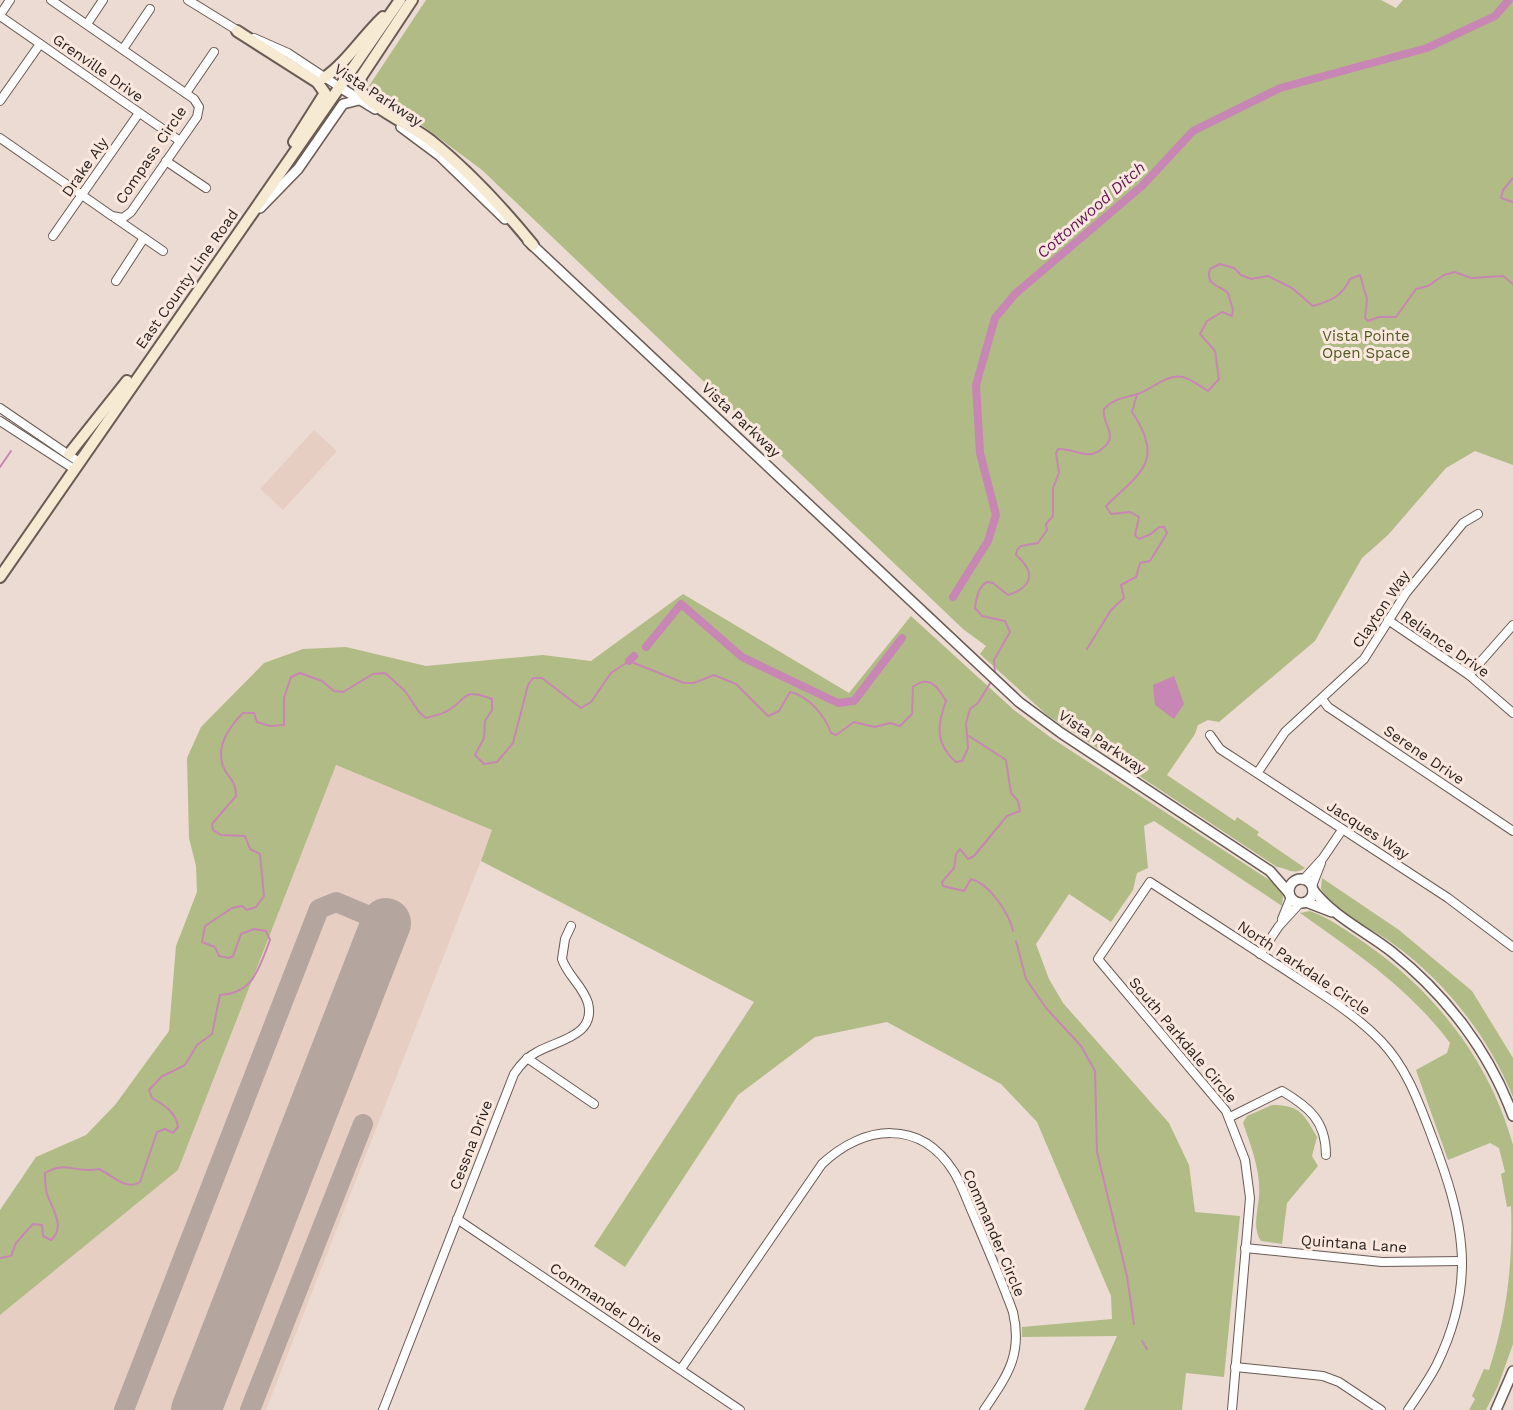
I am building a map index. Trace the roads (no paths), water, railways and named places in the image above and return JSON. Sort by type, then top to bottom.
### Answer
[{"type":"main road","points":[[412,0],[361,77],[359,89],[439,147],[498,202],[533,245]]},
{"type":"main road","points":[[324,78],[339,68],[366,33],[399,1]]},
{"type":"main road","name":"East County Line Road","points":[[0,577],[240,228],[341,88],[399,1]]},
{"type":"main road","points":[[237,31],[317,82],[325,93],[240,228]]},
{"type":"main road","points":[[69,454],[178,318]]},
{"type":"street","points":[[0,15],[10,0]]},
{"type":"street","name":"Compass Circle","points":[[0,138],[112,216],[123,218],[131,212],[197,117],[199,107],[186,93],[51,0]]},
{"type":"street","points":[[87,24],[104,0]]},
{"type":"street","name":"Vista Parkway","points":[[188,0],[237,31],[280,48],[434,151],[1019,702],[1060,733],[1270,871],[1299,880],[1312,888]]},
{"type":"street","points":[[123,49],[150,9]]},
{"type":"street","name":"Grenville Drive","points":[[0,15],[180,141]]},
{"type":"street","points":[[0,101],[40,44]]},
{"type":"street","points":[[186,93],[214,52]]},
{"type":"street","points":[[240,228],[298,169],[343,104],[359,99]]},
{"type":"street","name":"Drake Aly","points":[[53,236],[139,113]]},
{"type":"street","points":[[166,161],[206,188]]},
{"type":"street","points":[[112,216],[163,251]]},
{"type":"street","points":[[116,281],[144,238]]},
{"type":"street","points":[[0,408],[69,454],[77,466]]},
{"type":"street","points":[[0,421],[77,466]]},
{"type":"street","name":"Clayton Way","points":[[1258,772],[1285,732],[1364,659],[1406,593],[1463,523],[1478,514]]},
{"type":"street","name":"Reliance Drive","points":[[1388,620],[1469,675],[1513,712]]},
{"type":"street","points":[[1469,675],[1513,626]]},
{"type":"street","name":"Serene Drive","points":[[1322,699],[1328,707],[1513,831]]},
{"type":"street","name":"Jacques Way","points":[[1210,735],[1220,749],[1448,898],[1513,947]]},
{"type":"street","points":[[1279,926],[1290,895],[1299,880],[1323,858],[1342,830]]},
{"type":"street","points":[[1260,954],[1279,926],[1312,897],[1312,888],[1323,858]]},
{"type":"street","name":"Vista Parkway","points":[[1270,871],[1290,895],[1304,903]]},
{"type":"street","name":"North Parkdale Circle","points":[[1128,915],[1150,882],[1349,1012],[1383,1043],[1395,1059],[1419,1103],[1451,1189],[1460,1223],[1462,1261],[1460,1296],[1453,1326],[1437,1365],[1408,1410]]},
{"type":"street","points":[[1312,888],[1337,915],[1406,963],[1446,1003],[1490,1065],[1513,1116]]},
{"type":"street","points":[[1304,903],[1337,915]]},
{"type":"street","name":"South Parkdale Circle","points":[[1128,915],[1098,959],[1207,1086],[1230,1117],[1239,1139],[1249,1179],[1232,1410]]},
{"type":"street","name":"Cessna Drive","points":[[382,1410],[514,1074],[527,1058],[579,1032],[588,1018],[585,996],[562,959],[565,939],[571,926]]},
{"type":"street","points":[[527,1058],[594,1104]]},
{"type":"street","points":[[1230,1117],[1282,1091],[1307,1105],[1326,1136],[1326,1155]]},
{"type":"street","name":"Commander Circle","points":[[681,1370],[822,1164],[849,1142],[867,1135],[897,1134],[926,1143],[955,1173],[1013,1312],[1018,1330],[1011,1369],[984,1410]]},
{"type":"street","name":"Commander Drive","points":[[457,1219],[740,1410]]},
{"type":"street","name":"Quintana Lane","points":[[1245,1248],[1382,1262],[1462,1261]]},
{"type":"street","points":[[1235,1367],[1323,1376],[1340,1382],[1381,1410]]},
{"type":"street","points":[[1496,1410],[1513,1371]]},
{"type":"waterway","name":"Cottonwood Ditch","points":[[953,597],[988,541],[996,515],[980,453],[976,385],[995,318],[1015,294],[1142,186],[1193,131],[1280,88],[1427,48],[1495,16],[1509,0]]},
{"type":"waterway","points":[[1513,178],[1503,190],[1501,198],[1513,202]]},
{"type":"waterway","points":[[995,675],[994,660],[1010,632],[1005,621],[982,616],[975,608],[977,597],[982,586],[987,582],[993,583],[1008,595],[1023,588],[1027,583],[1029,573],[1027,567],[1016,555],[1017,550],[1021,546],[1038,543],[1047,530],[1046,524],[1053,516],[1053,488],[1059,473],[1056,453],[1058,449],[1092,454],[1104,447],[1110,436],[1104,409],[1116,400],[1138,394],[1171,378],[1186,378],[1208,391],[1219,379],[1215,351],[1200,334],[1207,321],[1222,312],[1232,316],[1233,310],[1228,293],[1211,282],[1210,269],[1220,264],[1234,268],[1241,275],[1251,279],[1268,276],[1292,288],[1313,306],[1335,297],[1350,279],[1360,275],[1367,299],[1365,318],[1368,321],[1379,317],[1396,317],[1416,289],[1428,286],[1444,275],[1455,272],[1471,278],[1503,276],[1513,284]]},
{"type":"waterway","points":[[1087,649],[1111,610],[1124,598],[1121,585],[1136,577],[1140,563],[1150,561],[1167,533],[1164,527],[1159,527],[1151,534],[1139,539],[1135,535],[1139,517],[1130,512],[1111,514],[1106,506],[1145,465],[1148,454],[1147,443],[1132,412],[1137,394]]},
{"type":"waterway","points":[[0,467],[11,451]]},
{"type":"waterway","name":"Cottonwood Ditch","points":[[646,647],[681,604],[742,657],[838,703],[854,701],[902,638]]},
{"type":"waterway","name":"Cottonwood Ditch","points":[[629,661],[634,656]]},
{"type":"waterway","points":[[0,1258],[11,1256],[16,1243],[33,1224],[42,1225],[43,1236],[51,1240],[55,1235],[58,1223],[45,1184],[45,1173],[52,1169],[65,1167],[84,1170],[99,1169],[130,1185],[140,1182],[157,1132],[165,1129],[173,1133],[178,1127],[172,1113],[152,1098],[149,1090],[161,1077],[185,1065],[197,1045],[212,1034],[220,995],[241,990],[254,977],[270,940],[266,931],[254,929],[241,934],[233,956],[229,958],[219,956],[215,947],[202,942],[205,926],[232,908],[242,906],[247,910],[256,907],[264,896],[260,854],[250,849],[245,836],[221,835],[213,830],[212,824],[236,796],[233,781],[221,759],[221,751],[225,737],[243,713],[254,713],[257,722],[270,726],[284,725],[284,698],[291,677],[300,673],[322,681],[334,691],[343,692],[373,674],[385,673],[405,691],[419,712],[426,718],[445,712],[469,695],[482,695],[492,699],[492,710],[485,721],[484,738],[475,755],[484,764],[497,762],[513,743],[528,685],[533,678],[542,678],[581,708],[591,702],[611,673],[629,661],[684,683],[694,683],[714,675],[736,684],[768,716],[779,711],[790,692],[797,694],[810,702],[825,720],[831,733],[836,735],[854,722],[875,727],[890,723],[900,726],[912,714],[913,687],[919,683],[928,682],[940,691],[946,701],[941,718],[941,741],[956,762],[962,761],[968,748],[966,723],[970,709],[978,703],[992,680]]},
{"type":"waterway","points":[[969,736],[1006,760],[1011,793],[1018,801],[1020,811],[1007,816],[974,856],[968,859],[960,849],[956,854],[954,868],[942,882],[943,886],[964,891],[971,879],[985,886],[1003,908],[1013,931]]},
{"type":"waterway","points":[[1016,941],[1026,979],[1046,1008],[1081,1046],[1095,1071],[1097,1152],[1127,1276],[1134,1324]]},
{"type":"waterway","points":[[1142,1341],[1147,1349]]},
{"type":"park label","name":"Vista Pointe Open Space","points":[[1366,344]]}]
